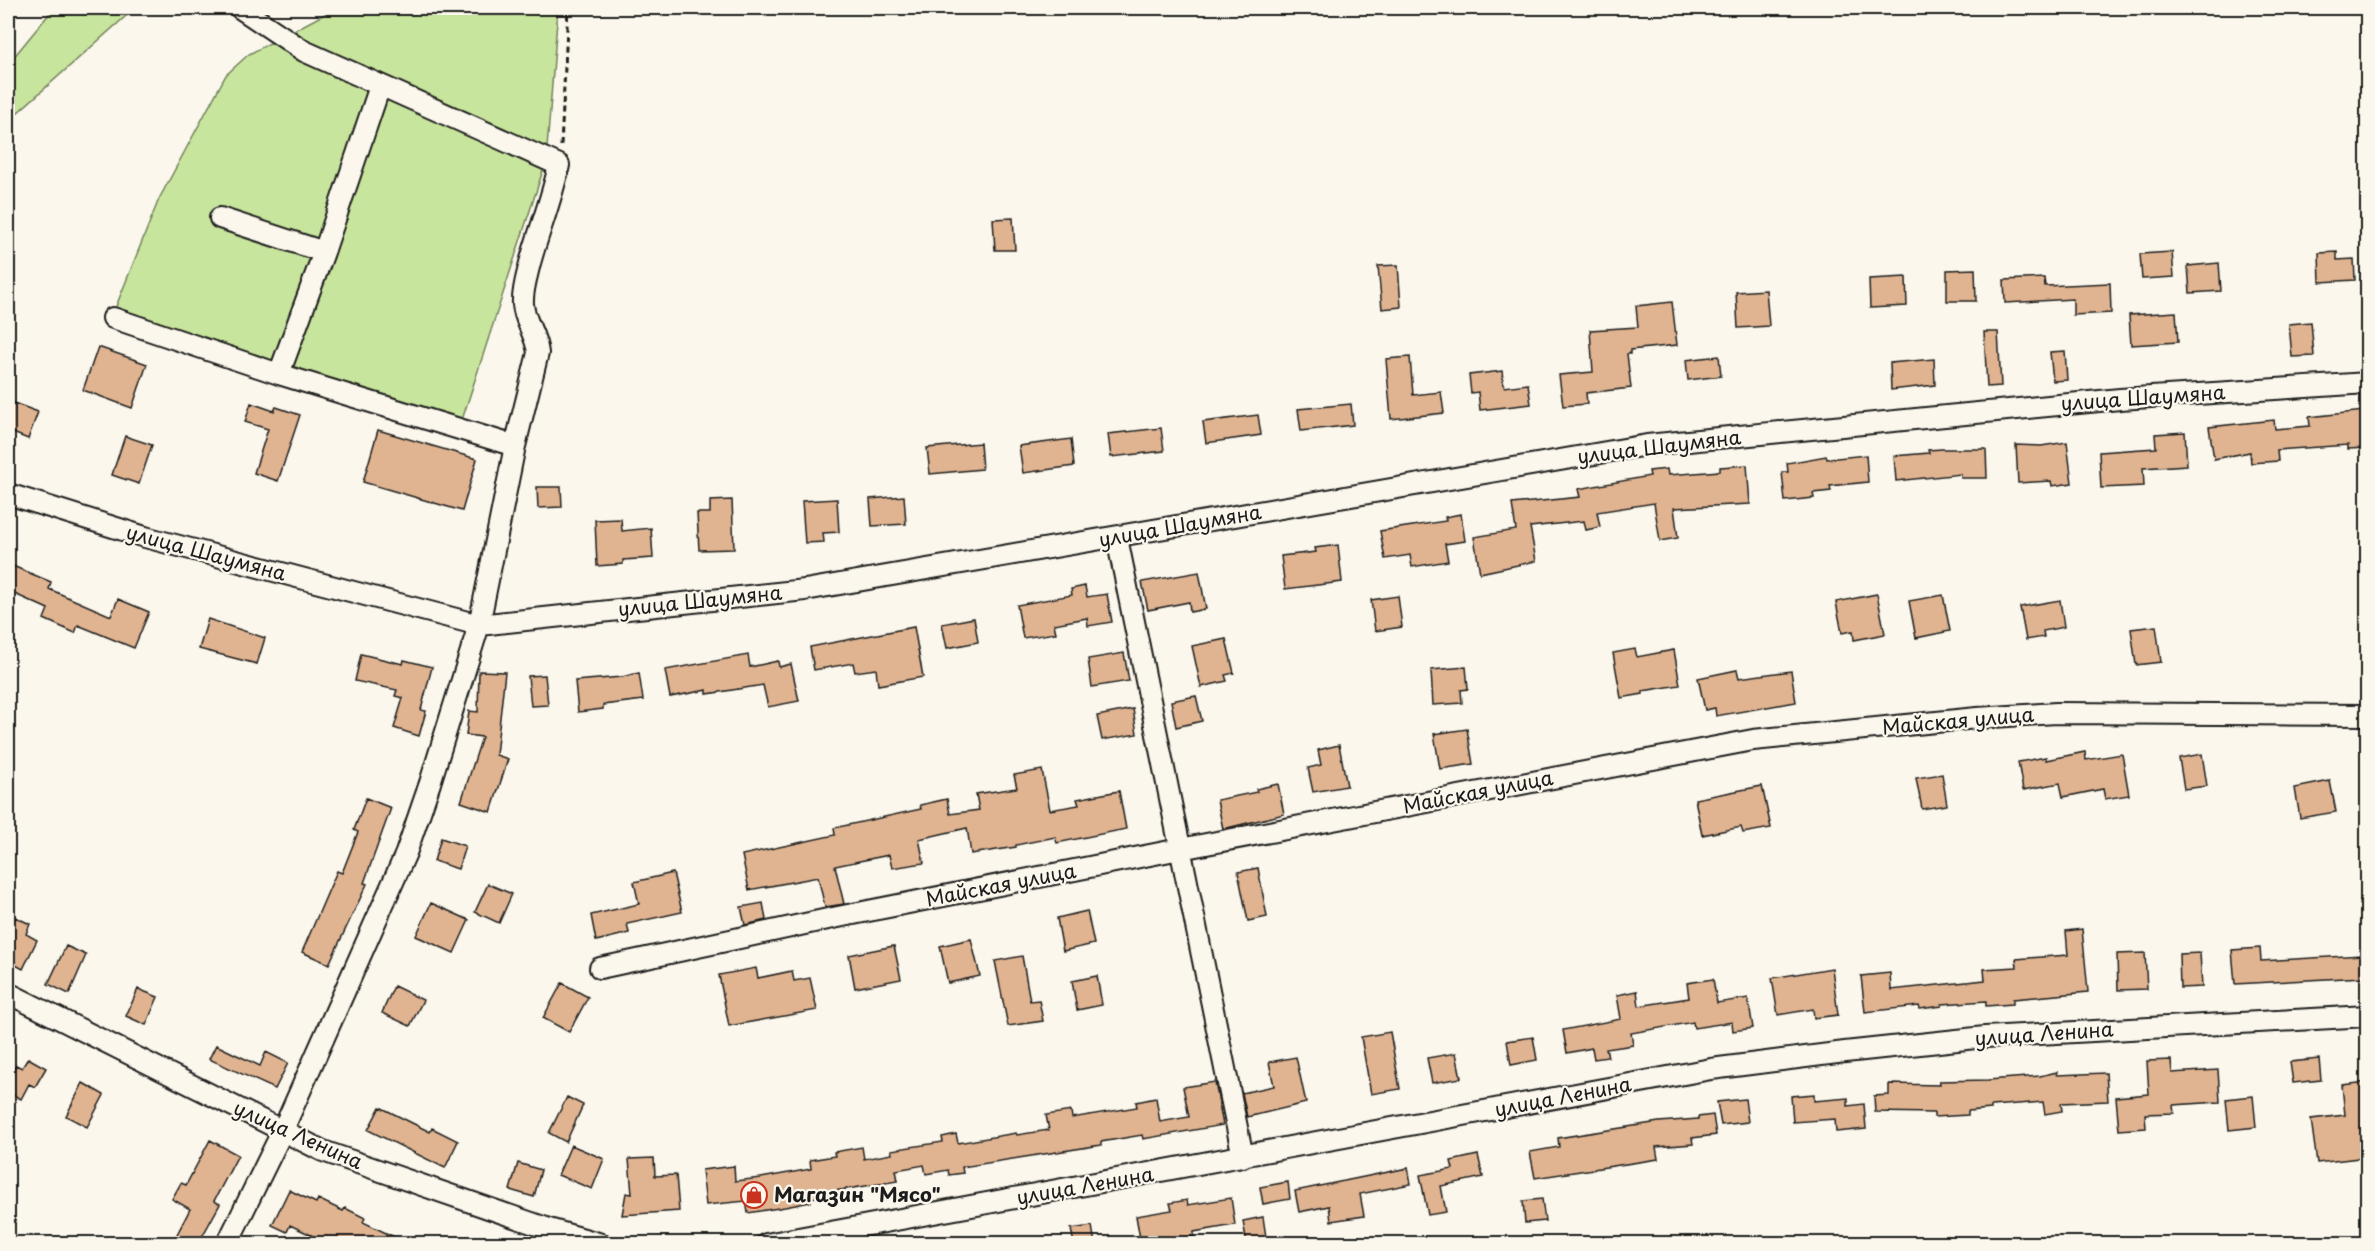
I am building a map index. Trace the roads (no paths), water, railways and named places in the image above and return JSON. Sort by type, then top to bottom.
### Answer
[{"type":"street","points":[[227,1244],[282,1132],[406,853],[430,783],[478,625],[515,447],[538,353],[536,339],[527,320],[523,304],[525,284],[538,234],[554,191],[559,165],[304,51],[240,8]]},
{"type":"street","points":[[279,374],[324,252],[380,86]]},
{"type":"street","points":[[220,218],[324,252]]},
{"type":"street","points":[[113,318],[279,374],[515,447]]},
{"type":"street","name":"улица Шаумяна","points":[[8,494],[145,537],[478,625],[806,590],[1647,445],[2120,399],[2367,383]]},
{"type":"street","points":[[1117,538],[1243,1157]]},
{"type":"street","name":"Майская улица","points":[[600,968],[828,919],[1180,849],[1753,740],[1977,718],[2056,713],[2367,715]]},
{"type":"street","name":"улица Ленина","points":[[8,993],[323,1151],[549,1229],[602,1244]]},
{"type":"street","name":"улица Ленина","points":[[766,1244],[1710,1070],[1834,1053],[1985,1037],[2367,1016]]},
{"type":"place","name":"Магазин \"Мясо\"","points":[[754,1195]]}]
